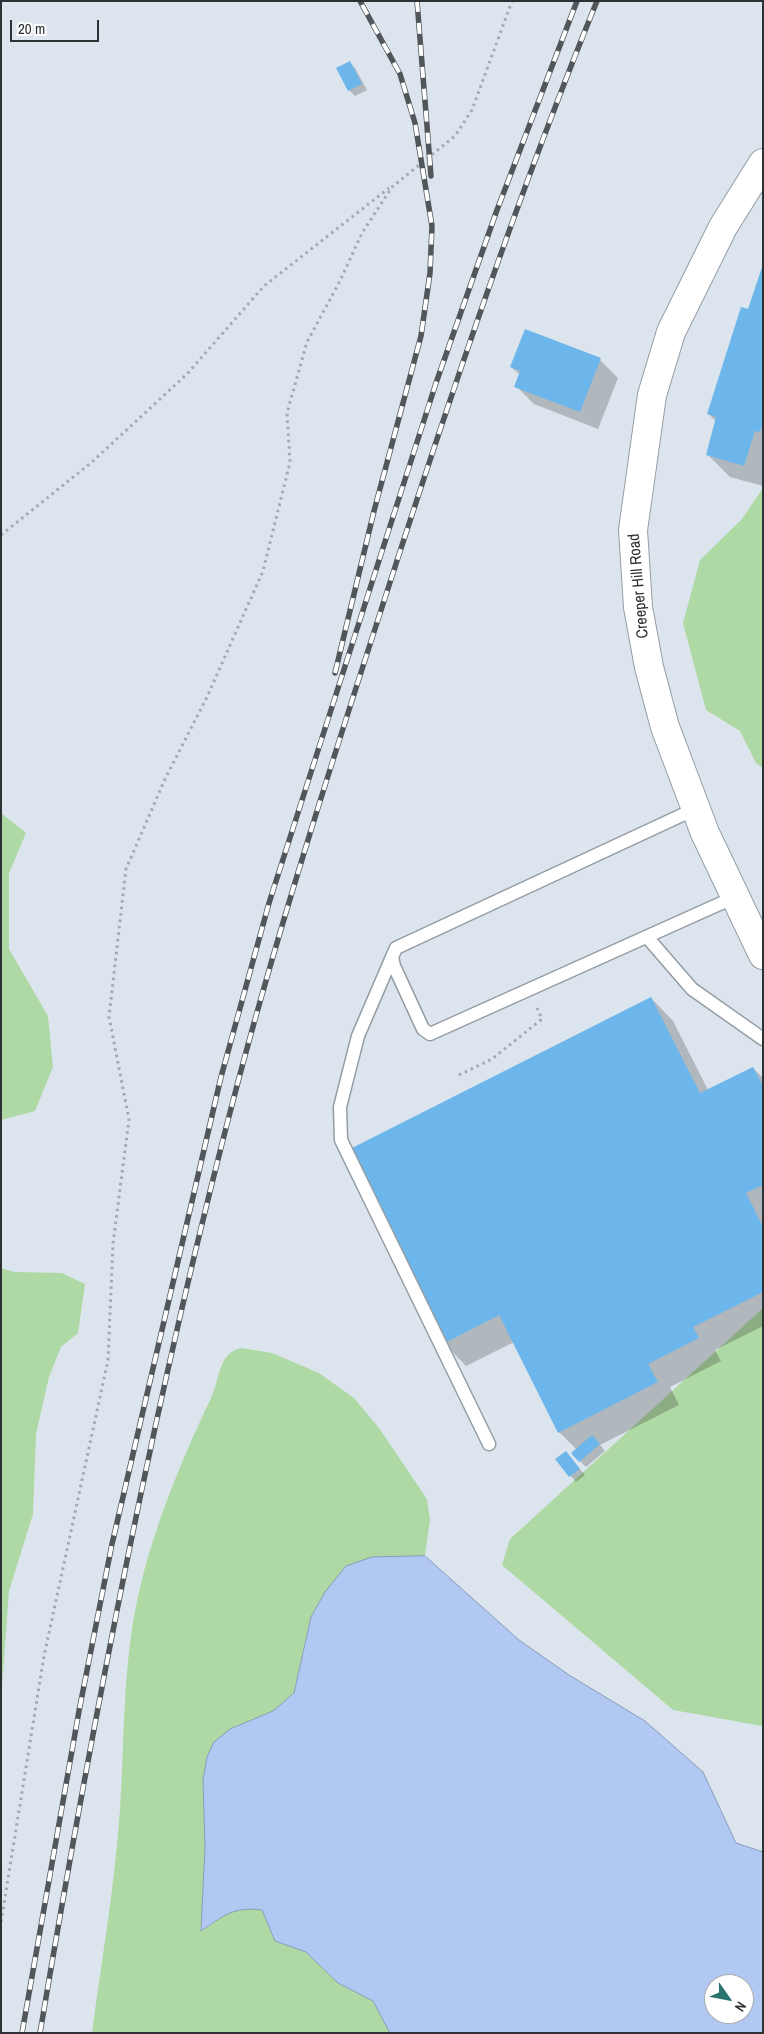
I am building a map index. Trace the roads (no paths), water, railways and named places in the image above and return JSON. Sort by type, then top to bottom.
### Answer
[{"type":"street","name":"Creeper Hill Road","points":[[763,163],[720,234],[672,332],[652,395],[633,530],[635,581],[649,667],[668,734],[695,809],[763,955]]},
{"type":"lane","points":[[489,1444],[340,1140],[340,1107],[358,1036],[396,948],[695,809]]},
{"type":"lane","points":[[392,957],[423,1029],[430,1034],[735,897]]},
{"type":"lane","points":[[647,937],[692,989],[763,1039]]},
{"type":"water","points":[[425,1556],[519,1640],[569,1675],[645,1721],[703,1772],[736,1843],[763,1852],[763,2033],[390,2033],[373,2001],[338,1983],[306,1952],[275,1941],[262,1910],[244,1909],[229,1913],[201,1931],[205,1847],[203,1780],[207,1757],[214,1742],[230,1729],[273,1711],[294,1693],[311,1617],[325,1592],[346,1566],[372,1557]]},
{"type":"railway","points":[[335,673],[374,511],[421,336],[430,273],[432,226],[415,123],[400,74],[360,1]]},
{"type":"railway","points":[[417,1],[431,176]]},
{"type":"railway","points":[[22,2033],[79,1711],[112,1544],[221,1077],[269,903],[436,383],[497,210],[577,1]]},
{"type":"railway","points":[[40,2033],[82,1793],[154,1434],[180,1315],[255,1018],[327,779],[433,450],[539,149],[597,1]]}]
